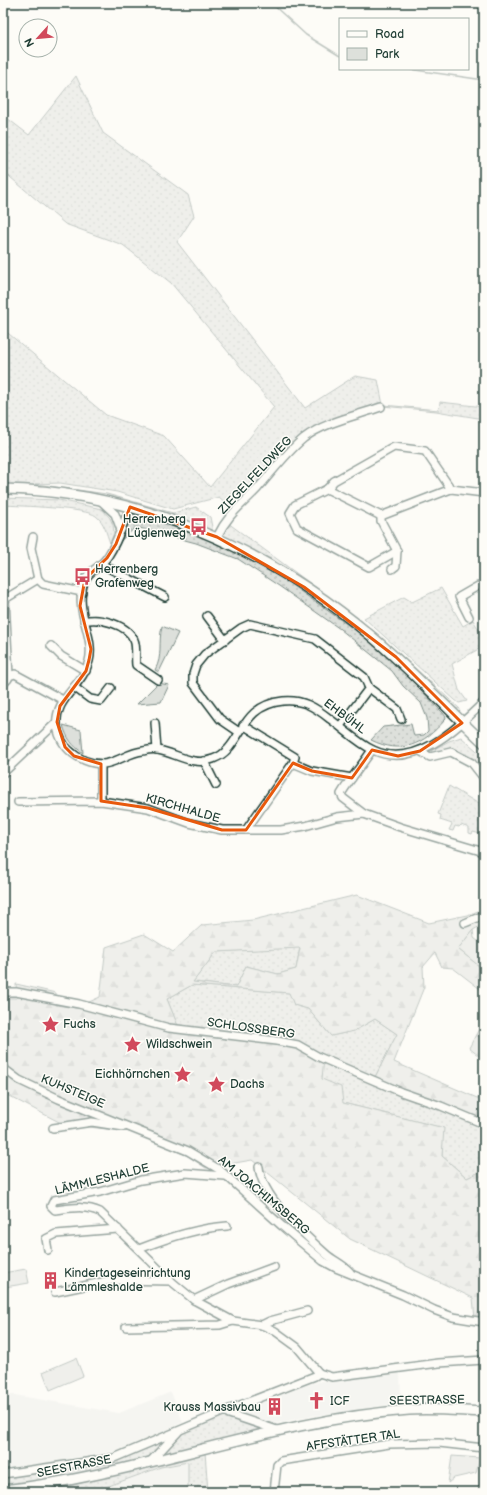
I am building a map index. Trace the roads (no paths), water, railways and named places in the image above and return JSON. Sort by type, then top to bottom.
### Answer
[{"type":"main road","points":[[3,489],[25,489],[100,500],[130,507],[192,527],[217,537],[261,560],[304,587],[352,621],[396,657],[484,743]]},
{"type":"main road","name":"SEESTRASSE","points":[[3,1490],[58,1482],[150,1462],[277,1430],[360,1415],[410,1409],[484,1412]]},
{"type":"street","name":"ZIEGELFELDWEG","points":[[217,537],[230,514],[257,489],[288,453],[305,437],[328,425],[381,407]]},
{"type":"street","points":[[397,551],[370,567],[297,528],[290,513],[295,505],[327,489],[334,481],[394,447],[424,451],[451,489]]},
{"type":"street","points":[[327,489],[381,516],[451,489],[484,493]]},
{"type":"street","points":[[100,500],[115,514],[121,530]]},
{"type":"street","points":[[3,772],[56,722],[63,700],[86,671],[90,660],[91,649],[80,606],[82,592],[87,575],[101,564],[116,544],[130,507]]},
{"type":"street","points":[[381,516],[381,521],[397,551],[396,566],[392,569]]},
{"type":"street","points":[[33,537],[31,548],[38,580],[43,584],[82,592]]},
{"type":"street","points":[[101,564],[166,597]]},
{"type":"street","points":[[3,684],[9,676],[4,598],[38,580]]},
{"type":"street","points":[[469,617],[459,597],[478,586],[484,586]]},
{"type":"street","points":[[207,616],[225,640]]},
{"type":"street","points":[[84,621],[93,618],[122,626],[124,634],[134,640],[136,665],[158,680]]},
{"type":"street","points":[[246,830],[293,763],[295,757],[241,728],[220,719],[193,683],[193,674],[200,659],[225,640],[250,624],[315,639],[364,677],[368,688],[397,709],[401,719]]},
{"type":"street","points":[[51,646],[61,656],[86,671]]},
{"type":"street","points":[[9,676],[16,674],[63,700]]},
{"type":"street","points":[[74,687],[90,699],[101,701],[111,688]]},
{"type":"street","points":[[340,726],[368,688]]},
{"type":"street","name":"EHBÜHL","points":[[56,722],[58,736],[65,747],[74,756],[86,761],[101,764],[112,763],[140,751],[157,750],[188,761],[204,761],[213,759],[221,754],[248,717],[265,705],[274,702],[292,700],[315,707],[372,750],[398,756],[420,751],[462,723],[484,702]]},
{"type":"street","points":[[155,723],[157,750]]},
{"type":"street","points":[[372,750],[341,794],[343,798],[364,814],[400,827],[484,852]]},
{"type":"street","points":[[420,751],[430,757],[451,752],[472,763],[483,777]]},
{"type":"street","points":[[204,761],[216,785]]},
{"type":"street","points":[[293,763],[312,771],[350,780]]},
{"type":"street","points":[[101,764],[101,801]]},
{"type":"street","name":"KIRCHHALDE","points":[[18,802],[101,801],[148,808],[189,823],[222,830],[281,830],[305,826],[337,817],[364,814]]},
{"type":"street","points":[[465,923],[484,915]]},
{"type":"street","name":"SCHLOSSBERG","points":[[3,992],[16,992],[79,1004],[169,1028],[277,1041],[298,1045],[319,1057],[401,1092],[441,1106],[484,1124]]},
{"type":"street","name":"KUHSTEIGE","points":[[3,1068],[20,1080],[59,1099],[136,1128]]},
{"type":"street","points":[[53,1128],[92,1122],[136,1128]]},
{"type":"street","name":"AM JOACHIMSBERG","points":[[136,1128],[188,1151],[226,1176],[323,1261],[403,1295],[434,1310],[453,1317],[484,1322]]},
{"type":"street","name":"AM JOACHIMSBERG","points":[[259,1168],[269,1193],[285,1214],[327,1255],[344,1265],[351,1274]]},
{"type":"street","name":"LÄMMLESHALDE","points":[[226,1176],[185,1173],[148,1178],[101,1192],[54,1200],[51,1206],[56,1210],[79,1206],[92,1208],[100,1212],[171,1281],[194,1300],[233,1322],[262,1325],[276,1331],[297,1347],[319,1373]]},
{"type":"street","points":[[139,1249],[160,1241],[208,1227],[227,1226]]},
{"type":"street","points":[[48,1250],[46,1239],[56,1234],[118,1229]]},
{"type":"street","points":[[194,1300],[228,1284],[274,1267]]},
{"type":"street","points":[[55,1292],[112,1280],[171,1281]]},
{"type":"street","points":[[262,1325],[270,1321],[307,1311]]},
{"type":"street","points":[[126,1327],[220,1325],[233,1322]]},
{"type":"street","points":[[3,1474],[114,1458],[225,1411],[315,1376],[319,1373],[332,1378],[439,1363],[484,1360]]},
{"type":"street","name":"SEESTRASSE","points":[[225,1411],[229,1414],[277,1430]]},
{"type":"street","points":[[150,1462],[179,1430]]},
{"type":"street","name":"AFFSTÄTTER TAL","points":[[274,1491],[277,1465],[281,1461],[390,1444],[439,1443],[484,1448]]},
{"type":"waterway","points":[[271,3],[306,35],[339,55]]},
{"type":"waterway","points":[[415,70],[484,80]]},
{"type":"place","name":"Herrenberg Lüglenweg","points":[[199,526]]},
{"type":"place","name":"Herrenberg Grafenweg","points":[[82,576]]},
{"type":"place","name":"Fuchs","points":[[50,1024]]},
{"type":"place","name":"Wildschwein","points":[[133,1044]]},
{"type":"place","name":"Eichhörnchen","points":[[183,1074]]},
{"type":"place","name":"Dachs","points":[[217,1084]]},
{"type":"place","name":"Kindertageseinrichtung Lämmleshalde","points":[[51,1280]]},
{"type":"place","name":"ICF","points":[[317,1401]]},
{"type":"place","name":"Krauss Massivbau","points":[[274,1407]]}]
